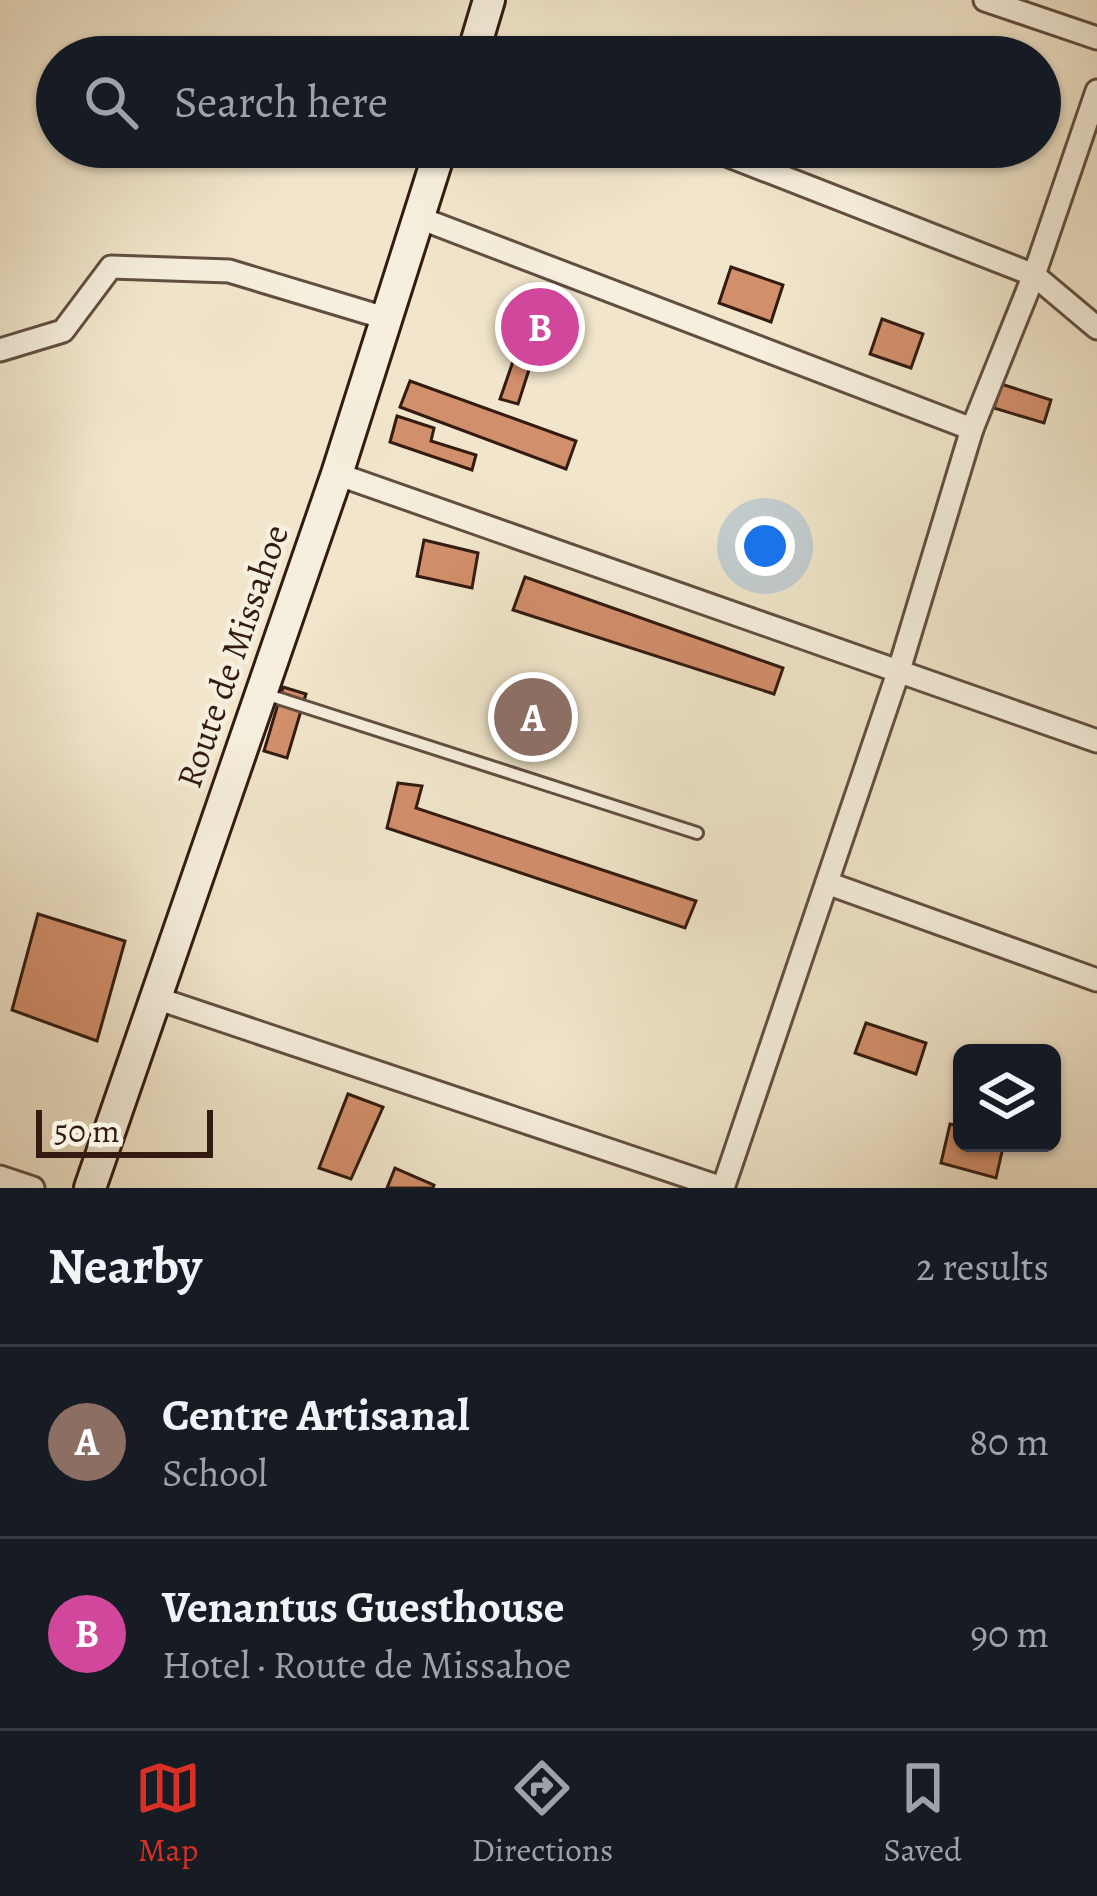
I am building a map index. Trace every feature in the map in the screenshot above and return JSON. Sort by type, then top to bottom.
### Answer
[{"type":"main road","points":[[479,36],[489,0]]},
{"type":"main road","name":"Route de Missahoe","points":[[90,1188],[337,474],[433,168]]},
{"type":"street","points":[[985,0],[1097,38]]},
{"type":"street","points":[[156,998],[722,1188],[899,670],[973,429],[1086,150],[1097,91]]},
{"type":"street","points":[[760,168],[1034,275],[1097,328]]},
{"type":"street","points":[[417,217],[973,429]]},
{"type":"street","points":[[0,350],[63,331],[111,267],[230,271],[385,318]]},
{"type":"street","points":[[337,474],[1097,740]]},
{"type":"street","points":[[827,883],[1097,980]]},
{"type":"street","points":[[0,1177],[33,1188]]},
{"type":"lane","points":[[259,692],[697,833]]},
{"type":"building","points":[[731,267],[783,285],[771,322],[719,303]]},
{"type":"building","points":[[882,319],[923,334],[911,368],[870,354]]},
{"type":"building","points":[[518,347],[535,351],[518,404],[500,399]]},
{"type":"building","points":[[410,381],[576,441],[566,469],[400,407]]},
{"type":"building","points":[[1001,384],[1051,400],[1044,423],[994,408]]},
{"type":"building","points":[[397,416],[434,428],[431,441],[476,455],[472,470],[390,442]]},
{"type":"building","points":[[424,540],[478,553],[472,588],[417,576]]},
{"type":"building","points":[[525,577],[783,668],[774,694],[513,610]]},
{"type":"building","points":[[283,687],[306,694],[287,758],[264,751]]},
{"type":"building","points":[[398,783],[422,786],[416,808],[696,901],[685,928],[387,828]]},
{"type":"building","points":[[38,914],[125,941],[97,1041],[12,1010]]},
{"type":"building","points":[[866,1023],[926,1043],[916,1074],[855,1053]]},
{"type":"building","points":[[348,1094],[383,1107],[351,1179],[319,1168]]},
{"type":"building","points":[[950,1124],[953,1152],[1002,1152],[996,1178],[941,1163]]},
{"type":"building","points":[[395,1168],[434,1185],[433,1188],[387,1188]]},
{"type":"place","name":"Venantus Guesthouse","points":[[540,327]]},
{"type":"place","name":"Centre Artisanal","points":[[533,717]]}]
